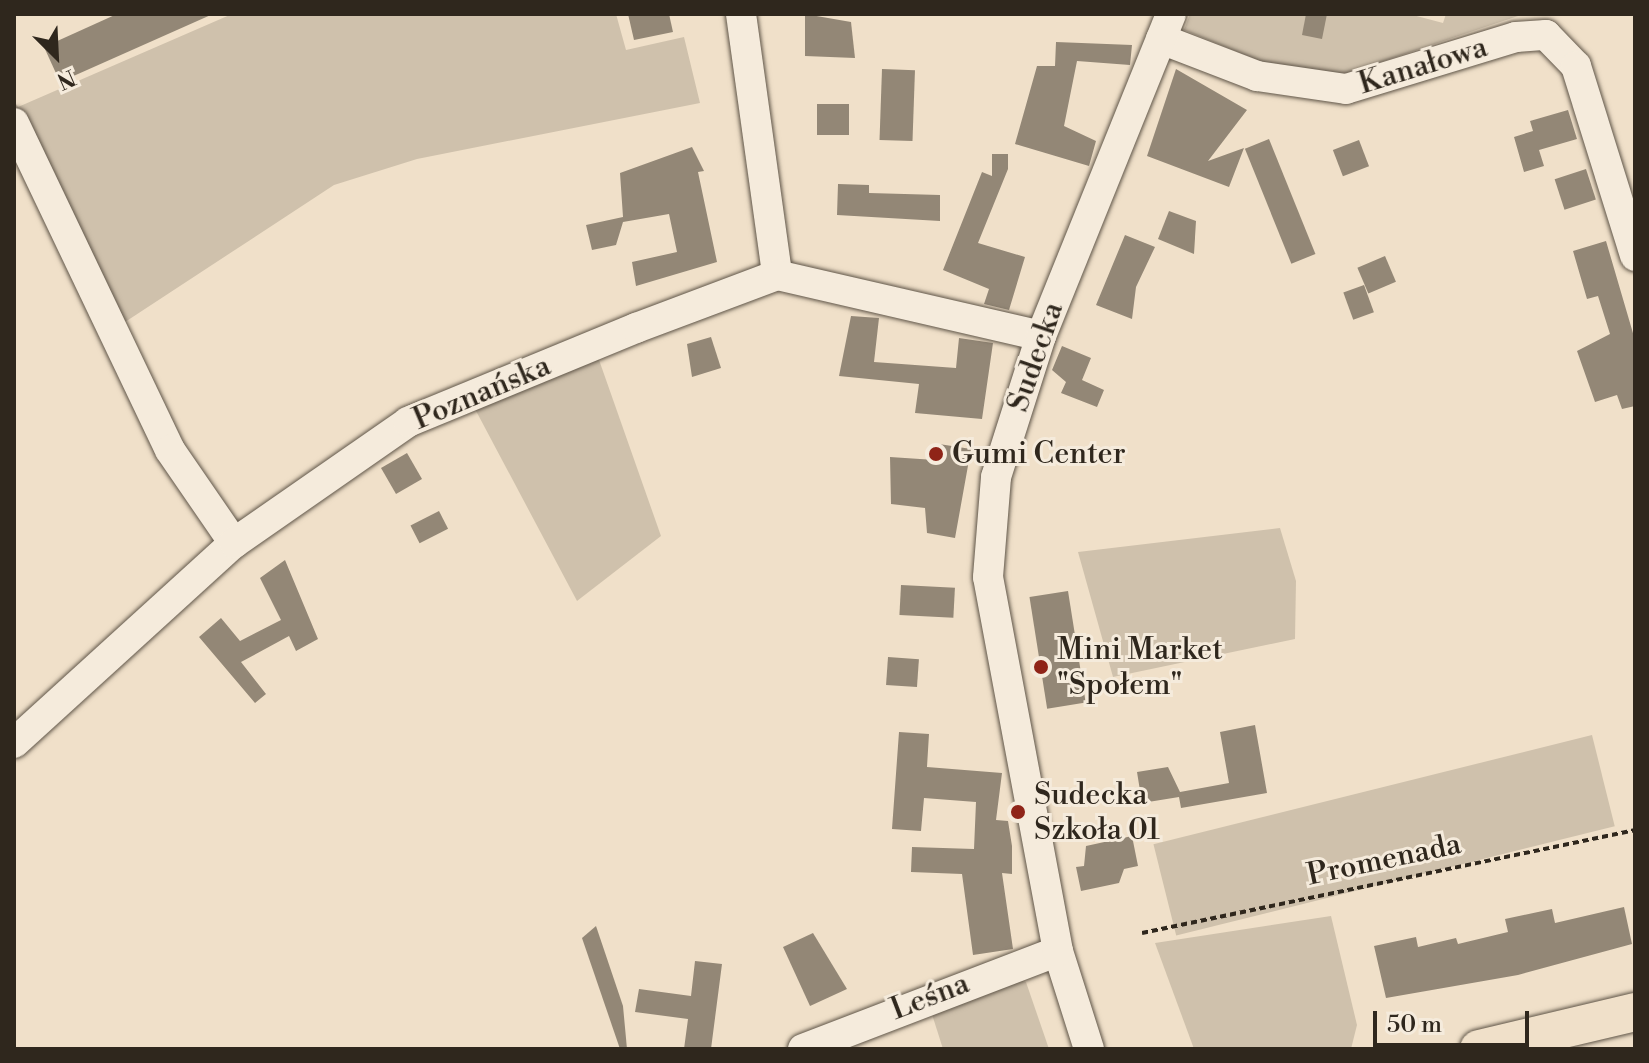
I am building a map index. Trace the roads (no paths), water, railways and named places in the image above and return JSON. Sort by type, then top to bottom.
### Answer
[{"type":"main road","points":[[1479,1049],[1635,1012]]},
{"type":"street","points":[[741,14],[777,275],[1041,336]]},
{"type":"street","name":"Kanałowa","points":[[1166,26],[1257,76],[1346,89],[1546,35],[1576,66],[1635,256]]},
{"type":"street","name":"Sudecka","points":[[1089,1049],[1058,951],[988,577],[996,477],[1041,336],[1166,26]]},
{"type":"street","points":[[14,123],[170,450],[234,543]]},
{"type":"street","name":"Poznańska","points":[[14,743],[234,543],[408,422],[777,275]]},
{"type":"street","name":"Leśna","points":[[803,1049],[1058,951]]},
{"type":"place","name":"Gumi Center","points":[[936,454]]},
{"type":"place","name":"Mini Market \"Społem\"","points":[[1041,667]]},
{"type":"place","name":"Sudecka Szkoła 01","points":[[1018,812]]}]
